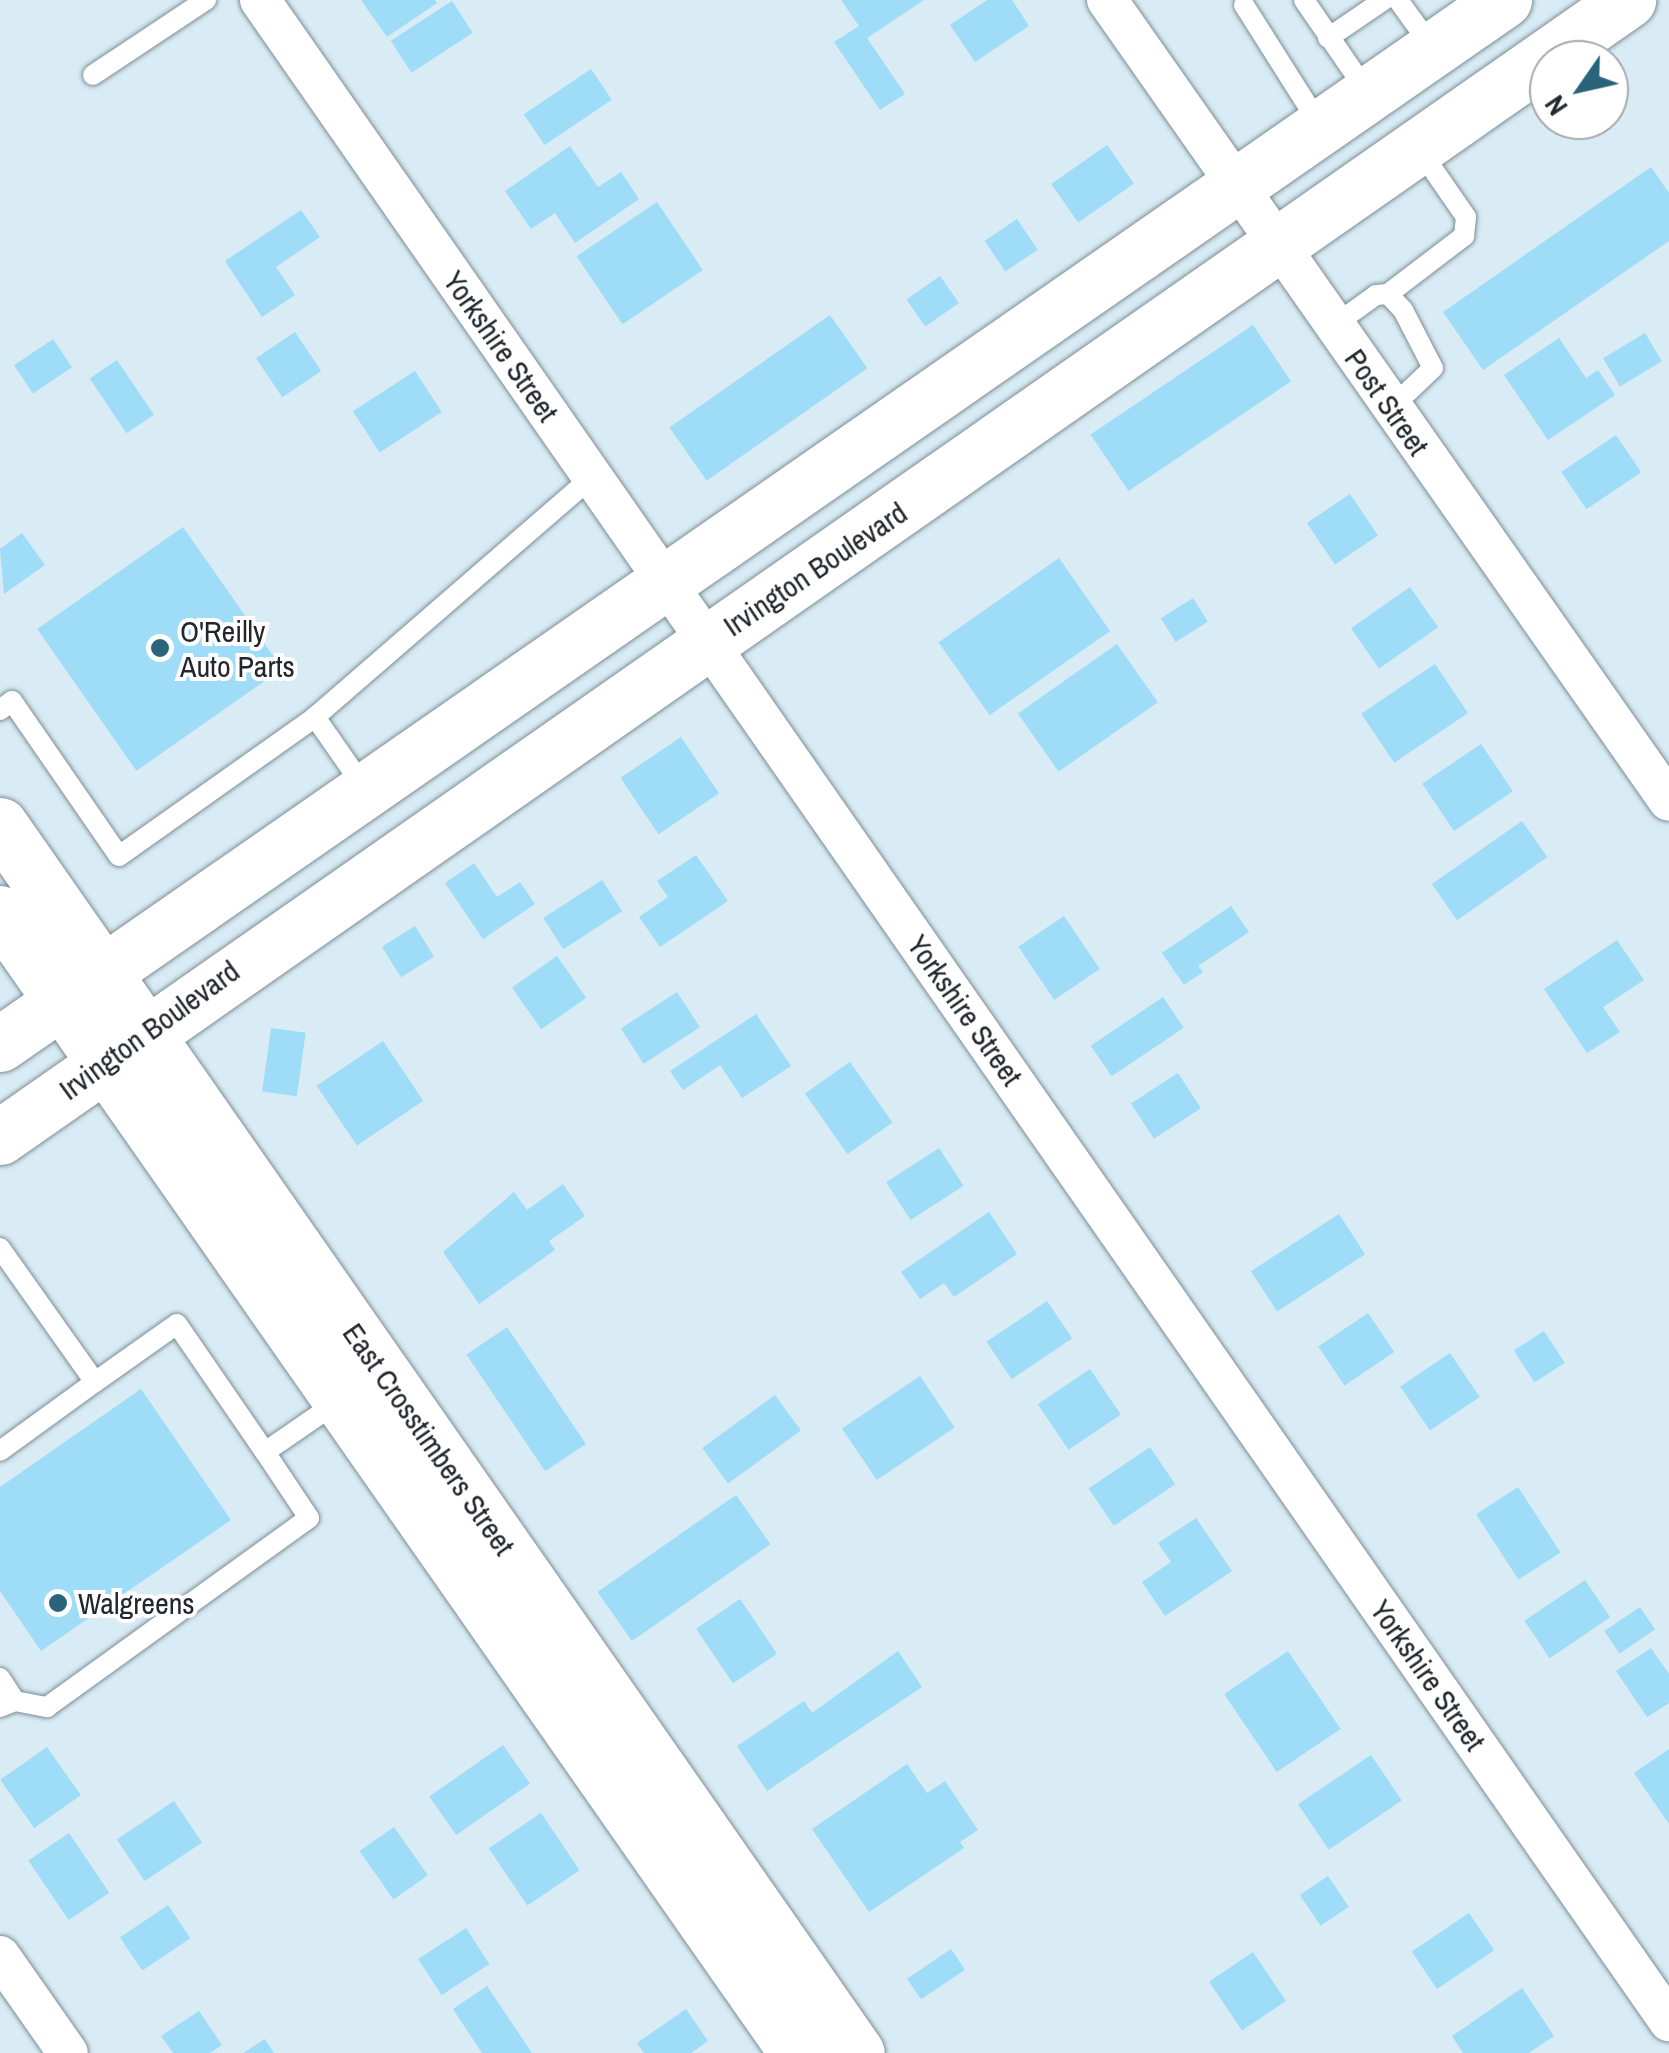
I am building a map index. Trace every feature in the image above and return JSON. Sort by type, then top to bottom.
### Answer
[{"type":"main road","points":[[0,1044],[1504,0]]},
{"type":"main road","name":"Irvington Boulevard","points":[[0,1137],[407,849],[1000,442],[1628,0]]},
{"type":"main road","points":[[956,382],[1000,442]]},
{"type":"main road","points":[[367,792],[407,849]]},
{"type":"main road","name":"East Crosstimbers Street","points":[[0,824],[83,988],[352,1387],[744,1936],[858,2053]]},
{"type":"main road","name":"East Crosstimbers Street","points":[[0,913],[83,988]]},
{"type":"main road","name":"East Crosstimbers Street","points":[[744,1936],[796,2053]]},
{"type":"street","name":"Yorkshire Street","points":[[260,0],[1669,2020]]},
{"type":"street","name":"Post Street","points":[[1107,0],[1669,801]]},
{"type":"street","points":[[0,1956],[68,2053]]},
{"type":"lane","points":[[93,75],[206,0]]},
{"type":"lane","points":[[1304,0],[1369,94]]},
{"type":"lane","points":[[1328,38],[1384,0]]},
{"type":"lane","points":[[1398,0],[1434,49]]},
{"type":"lane","points":[[1246,2],[1321,127]]},
{"type":"lane","points":[[1333,326],[1388,294],[1464,236],[1466,217],[1418,147]]},
{"type":"lane","points":[[1388,294],[1433,368],[1391,408]]},
{"type":"lane","points":[[0,710],[12,701],[119,856],[315,718],[592,477]]},
{"type":"lane","points":[[315,718],[367,792]]},
{"type":"lane","points":[[0,1248],[95,1382]]},
{"type":"lane","points":[[0,1451],[178,1324],[310,1518],[47,1707],[8,1704],[0,1678]]},
{"type":"lane","points":[[265,1452],[352,1387]]},
{"type":"building","points":[[361,0],[435,0],[437,3],[387,37]]},
{"type":"building","points":[[841,0],[924,0],[867,38],[905,94],[880,110],[834,42],[859,26]]},
{"type":"building","points":[[987,0],[1012,0],[1029,26],[975,62],[950,25]]},
{"type":"building","points":[[452,1],[473,33],[411,73],[391,41]]},
{"type":"building","points":[[591,69],[612,100],[545,145],[524,114]]},
{"type":"building","points":[[1107,145],[1134,184],[1078,223],[1051,184]]},
{"type":"building","points":[[570,146],[598,187],[621,172],[639,199],[575,243],[555,213],[531,229],[505,191]]},
{"type":"building","points":[[1651,167],[1669,193],[1669,241],[1483,370],[1443,312]]},
{"type":"building","points":[[657,202],[703,270],[622,324],[577,256]]},
{"type":"building","points":[[301,210],[320,237],[276,267],[295,295],[262,317],[225,261]]},
{"type":"building","points":[[1017,219],[1038,250],[1005,271],[985,241]]},
{"type":"building","points":[[940,276],[959,303],[925,327],[906,300]]},
{"type":"building","points":[[830,315],[867,368],[707,481],[669,427]]},
{"type":"building","points":[[1253,325],[1291,381],[1129,491],[1091,435]]},
{"type":"building","points":[[295,332],[321,371],[282,397],[256,358]]},
{"type":"building","points":[[1645,333],[1662,361],[1620,387],[1603,358]]},
{"type":"building","points":[[1559,338],[1586,378],[1598,370],[1615,395],[1548,440],[1504,375]]},
{"type":"building","points":[[53,339],[72,367],[33,393],[14,365]]},
{"type":"building","points":[[117,360],[154,415],[127,433],[90,378]]},
{"type":"building","points":[[415,371],[442,412],[380,452],[353,411]]},
{"type":"building","points":[[1616,435],[1641,472],[1586,509],[1561,472]]},
{"type":"building","points":[[1350,494],[1378,535],[1335,565],[1307,523]]},
{"type":"building","name":"O'Reilly Auto Parts","points":[[183,527],[282,669],[136,771],[37,629]]},
{"type":"building","points":[[22,533],[45,565],[4,594],[0,549]]},
{"type":"building","points":[[1059,558],[1110,631],[990,715],[939,642]]},
{"type":"building","points":[[1410,587],[1438,627],[1379,668],[1351,628]]},
{"type":"building","points":[[1193,598],[1208,622],[1176,642],[1161,618]]},
{"type":"building","points":[[1117,644],[1158,702],[1059,772],[1018,713]]},
{"type":"building","points":[[1435,664],[1468,713],[1394,763],[1361,714]]},
{"type":"building","points":[[681,737],[719,793],[659,834],[620,778]]},
{"type":"building","points":[[1481,744],[1513,791],[1454,831],[1422,784]]},
{"type":"building","points":[[1522,821],[1547,857],[1457,920],[1432,884]]},
{"type":"building","points":[[696,855],[728,901],[660,947],[639,917],[668,897],[657,881]]},
{"type":"building","points":[[474,863],[497,897],[520,882],[535,904],[483,939],[445,883]]},
{"type":"building","points":[[602,880],[622,911],[563,949],[543,918]]},
{"type":"building","points":[[1231,906],[1249,932],[1198,966],[1203,972],[1184,985],[1162,953]]},
{"type":"building","points":[[1064,916],[1100,969],[1054,1000],[1018,947]]},
{"type":"building","points":[[415,926],[434,957],[401,977],[382,947]]},
{"type":"building","points":[[1617,940],[1644,980],[1603,1007],[1620,1032],[1587,1053],[1544,989]]},
{"type":"building","points":[[557,956],[586,998],[541,1029],[512,988]]},
{"type":"building","points":[[677,992],[700,1027],[644,1064],[621,1028]]},
{"type":"building","points":[[1163,997],[1184,1028],[1112,1076],[1091,1046]]},
{"type":"building","points":[[756,1014],[791,1066],[742,1098],[720,1065],[683,1090],[670,1071]]},
{"type":"building","points":[[271,1028],[306,1033],[297,1096],[262,1091]]},
{"type":"building","points":[[383,1041],[423,1101],[357,1145],[317,1086]]},
{"type":"building","points":[[850,1062],[892,1123],[847,1154],[805,1094]]},
{"type":"building","points":[[1178,1073],[1201,1108],[1154,1139],[1131,1103]]},
{"type":"building","points":[[939,1148],[964,1186],[911,1220],[886,1182]]},
{"type":"building","points":[[563,1184],[585,1216],[549,1241],[555,1250],[479,1304],[443,1252],[514,1192],[527,1210]]},
{"type":"building","points":[[989,1212],[1017,1254],[954,1297],[944,1283],[920,1299],[901,1272]]},
{"type":"building","points":[[1339,1214],[1365,1254],[1277,1311],[1251,1271]]},
{"type":"building","points":[[1047,1301],[1072,1338],[1012,1379],[986,1342]]},
{"type":"building","points":[[1368,1313],[1394,1352],[1345,1386],[1318,1347]]},
{"type":"building","points":[[507,1327],[586,1444],[545,1471],[466,1354]]},
{"type":"building","points":[[1544,1331],[1565,1363],[1535,1382],[1514,1351]]},
{"type":"building","points":[[1450,1353],[1480,1397],[1430,1430],[1400,1387]]},
{"type":"building","points":[[1090,1369],[1121,1415],[1069,1450],[1038,1404]]},
{"type":"building","points":[[920,1376],[955,1427],[877,1480],[842,1429]]},
{"type":"building","name":"Walgreens","points":[[141,1389],[231,1520],[41,1651],[0,1591],[0,1487]]},
{"type":"building","points":[[775,1395],[801,1431],[728,1483],[702,1448]]},
{"type":"building","points":[[1150,1447],[1175,1484],[1114,1526],[1089,1488]]},
{"type":"building","points":[[1518,1487],[1560,1552],[1519,1580],[1476,1514]]},
{"type":"building","points":[[736,1495],[770,1544],[632,1641],[598,1592]]},
{"type":"building","points":[[1196,1518],[1232,1571],[1165,1616],[1142,1582],[1171,1562],[1158,1543]]},
{"type":"building","points":[[1585,1580],[1610,1617],[1550,1658],[1524,1621]]},
{"type":"building","points":[[740,1599],[777,1654],[733,1683],[696,1629]]},
{"type":"building","points":[[1640,1607],[1655,1629],[1619,1653],[1604,1631]]},
{"type":"building","points":[[1651,1648],[1669,1674],[1669,1703],[1647,1717],[1616,1671]]},
{"type":"building","points":[[898,1651],[922,1687],[767,1791],[737,1746],[804,1701],[812,1713]]},
{"type":"building","points":[[1288,1651],[1341,1729],[1277,1772],[1224,1694]]},
{"type":"building","points":[[503,1745],[530,1784],[456,1835],[429,1797]]},
{"type":"building","points":[[47,1747],[81,1795],[34,1828],[0,1780]]},
{"type":"building","points":[[1669,1749],[1669,1824],[1634,1773]]},
{"type":"building","points":[[1371,1755],[1402,1801],[1329,1850],[1298,1804]]},
{"type":"building","points":[[907,1764],[927,1793],[945,1781],[978,1830],[960,1842],[964,1848],[869,1912],[812,1829]]},
{"type":"building","points":[[174,1801],[202,1842],[145,1881],[117,1840]]},
{"type":"building","points":[[541,1813],[580,1870],[527,1905],[489,1848]]},
{"type":"building","points":[[394,1827],[428,1875],[393,1899],[360,1851]]},
{"type":"building","points":[[69,1833],[109,1893],[69,1920],[28,1860]]},
{"type":"building","points":[[1328,1876],[1349,1907],[1321,1926],[1300,1895]]},
{"type":"building","points":[[168,1905],[190,1938],[142,1971],[120,1937]]},
{"type":"building","points":[[1469,1913],[1494,1950],[1437,1989],[1412,1952]]},
{"type":"building","points":[[466,1928],[489,1964],[442,1995],[418,1959]]},
{"type":"building","points":[[951,1949],[965,1970],[921,1999],[907,1979]]},
{"type":"building","points":[[1253,1952],[1286,2001],[1242,2031],[1209,1982]]},
{"type":"building","points":[[487,1986],[532,2053],[482,2053],[453,2009]]},
{"type":"building","points":[[1522,1988],[1554,2036],[1529,2053],[1463,2053],[1452,2036]]},
{"type":"building","points":[[686,2009],[708,2041],[691,2053],[644,2053],[637,2043]]},
{"type":"building","points":[[199,2011],[222,2045],[210,2053],[173,2053],[161,2036]]},
{"type":"building","points":[[265,2039],[274,2053],[243,2053]]},
{"type":"place","name":"O'Reilly Auto Parts","points":[[160,648]]},
{"type":"place","name":"Walgreens","points":[[58,1603]]}]
